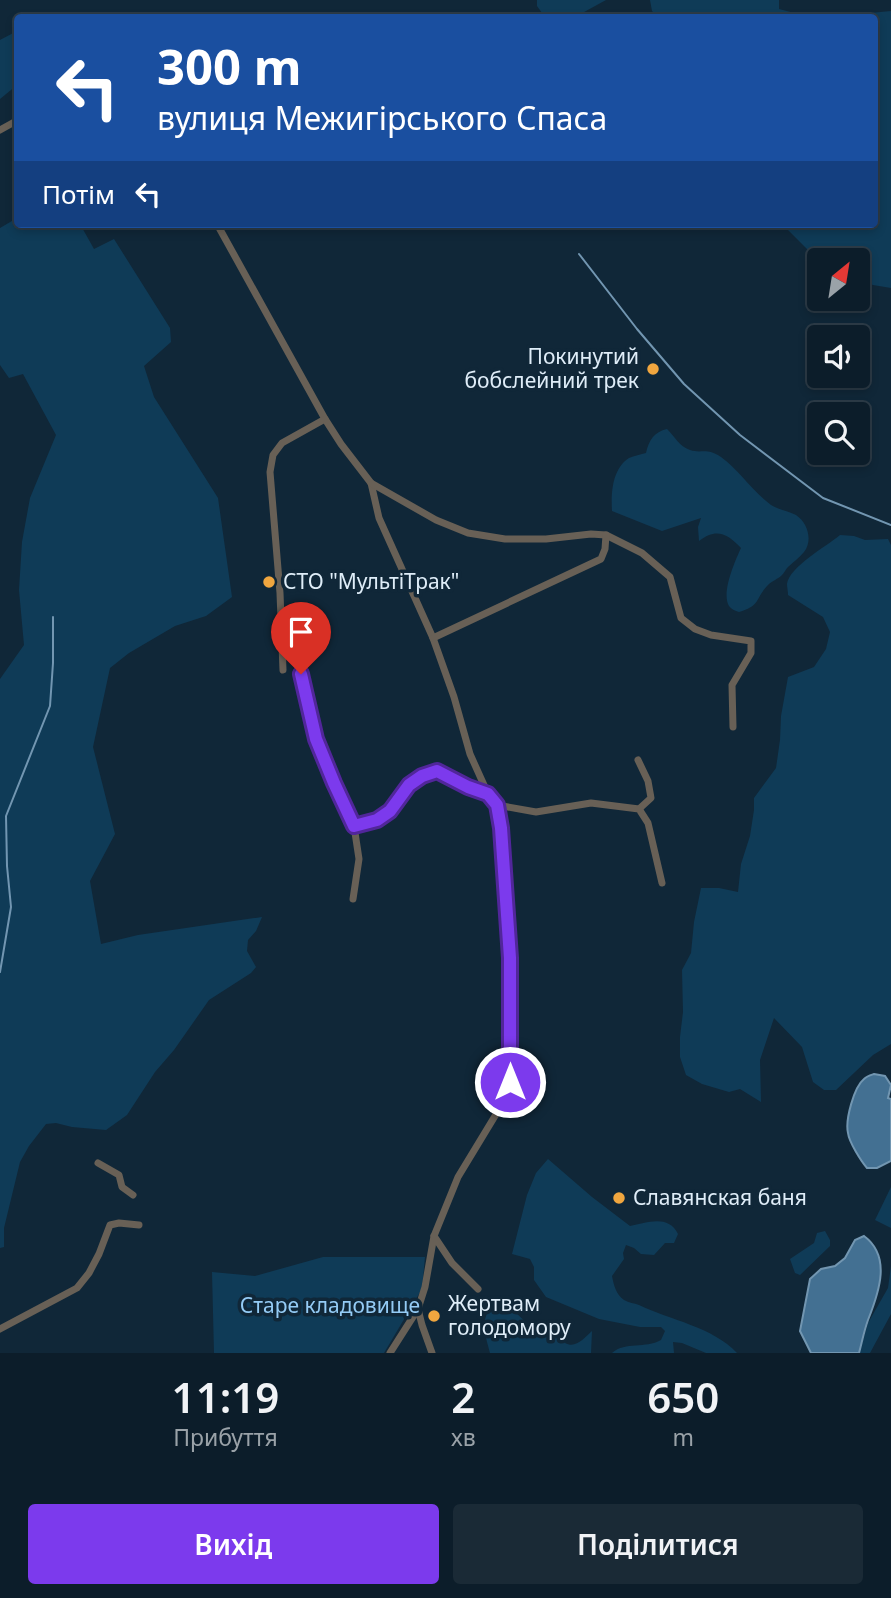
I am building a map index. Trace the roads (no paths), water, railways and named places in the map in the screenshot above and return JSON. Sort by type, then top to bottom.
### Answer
[{"type":"street","points":[[219,228],[325,419],[371,483],[436,520],[468,533],[505,539],[606,535],[642,553],[670,577],[681,618],[695,629],[711,635],[751,641],[751,653],[732,685],[733,727]]},
{"type":"street","points":[[283,670],[270,472],[273,455],[282,443],[325,419]]},
{"type":"street","points":[[371,483],[379,518],[433,638],[470,754],[488,794],[497,805],[510,958],[510,1082],[495,1116],[458,1177],[434,1236],[425,1287],[418,1309],[390,1353]]},
{"type":"street","points":[[433,638],[601,559],[606,535]]},
{"type":"street","points":[[295,646],[316,739],[354,826],[359,859],[352,899]]},
{"type":"street","points":[[497,805],[536,812],[591,803],[639,809],[651,798],[648,781],[638,760]]},
{"type":"street","points":[[354,826],[377,820],[390,811],[409,785],[422,776],[437,771],[488,794]]},
{"type":"street","points":[[639,809],[648,823],[663,883]]},
{"type":"street","points":[[98,1163],[119,1175],[122,1187],[133,1195]]},
{"type":"street","points":[[0,1329],[77,1288],[99,1254],[110,1225],[139,1225]]},
{"type":"street","points":[[434,1236],[452,1263],[478,1289]]},
{"type":"street","points":[[418,1309],[432,1353]]},
{"type":"waterway","points":[[579,254],[684,384],[740,435],[823,498],[891,525]]},
{"type":"waterway","points":[[0,972],[11,907],[6,816],[50,706],[53,617]]},
{"type":"place","name":"Покинутий бобслейний трек","points":[[653,369]]},
{"type":"place","name":"СТО \"МультіТрак\"","points":[[269,582]]},
{"type":"place","name":"Славянская баня","points":[[619,1198]]},
{"type":"place","name":"Жертвам голодомору","points":[[434,1316]]},
{"type":"park label","name":"Старе кладовище","points":[[330,1306]]}]
